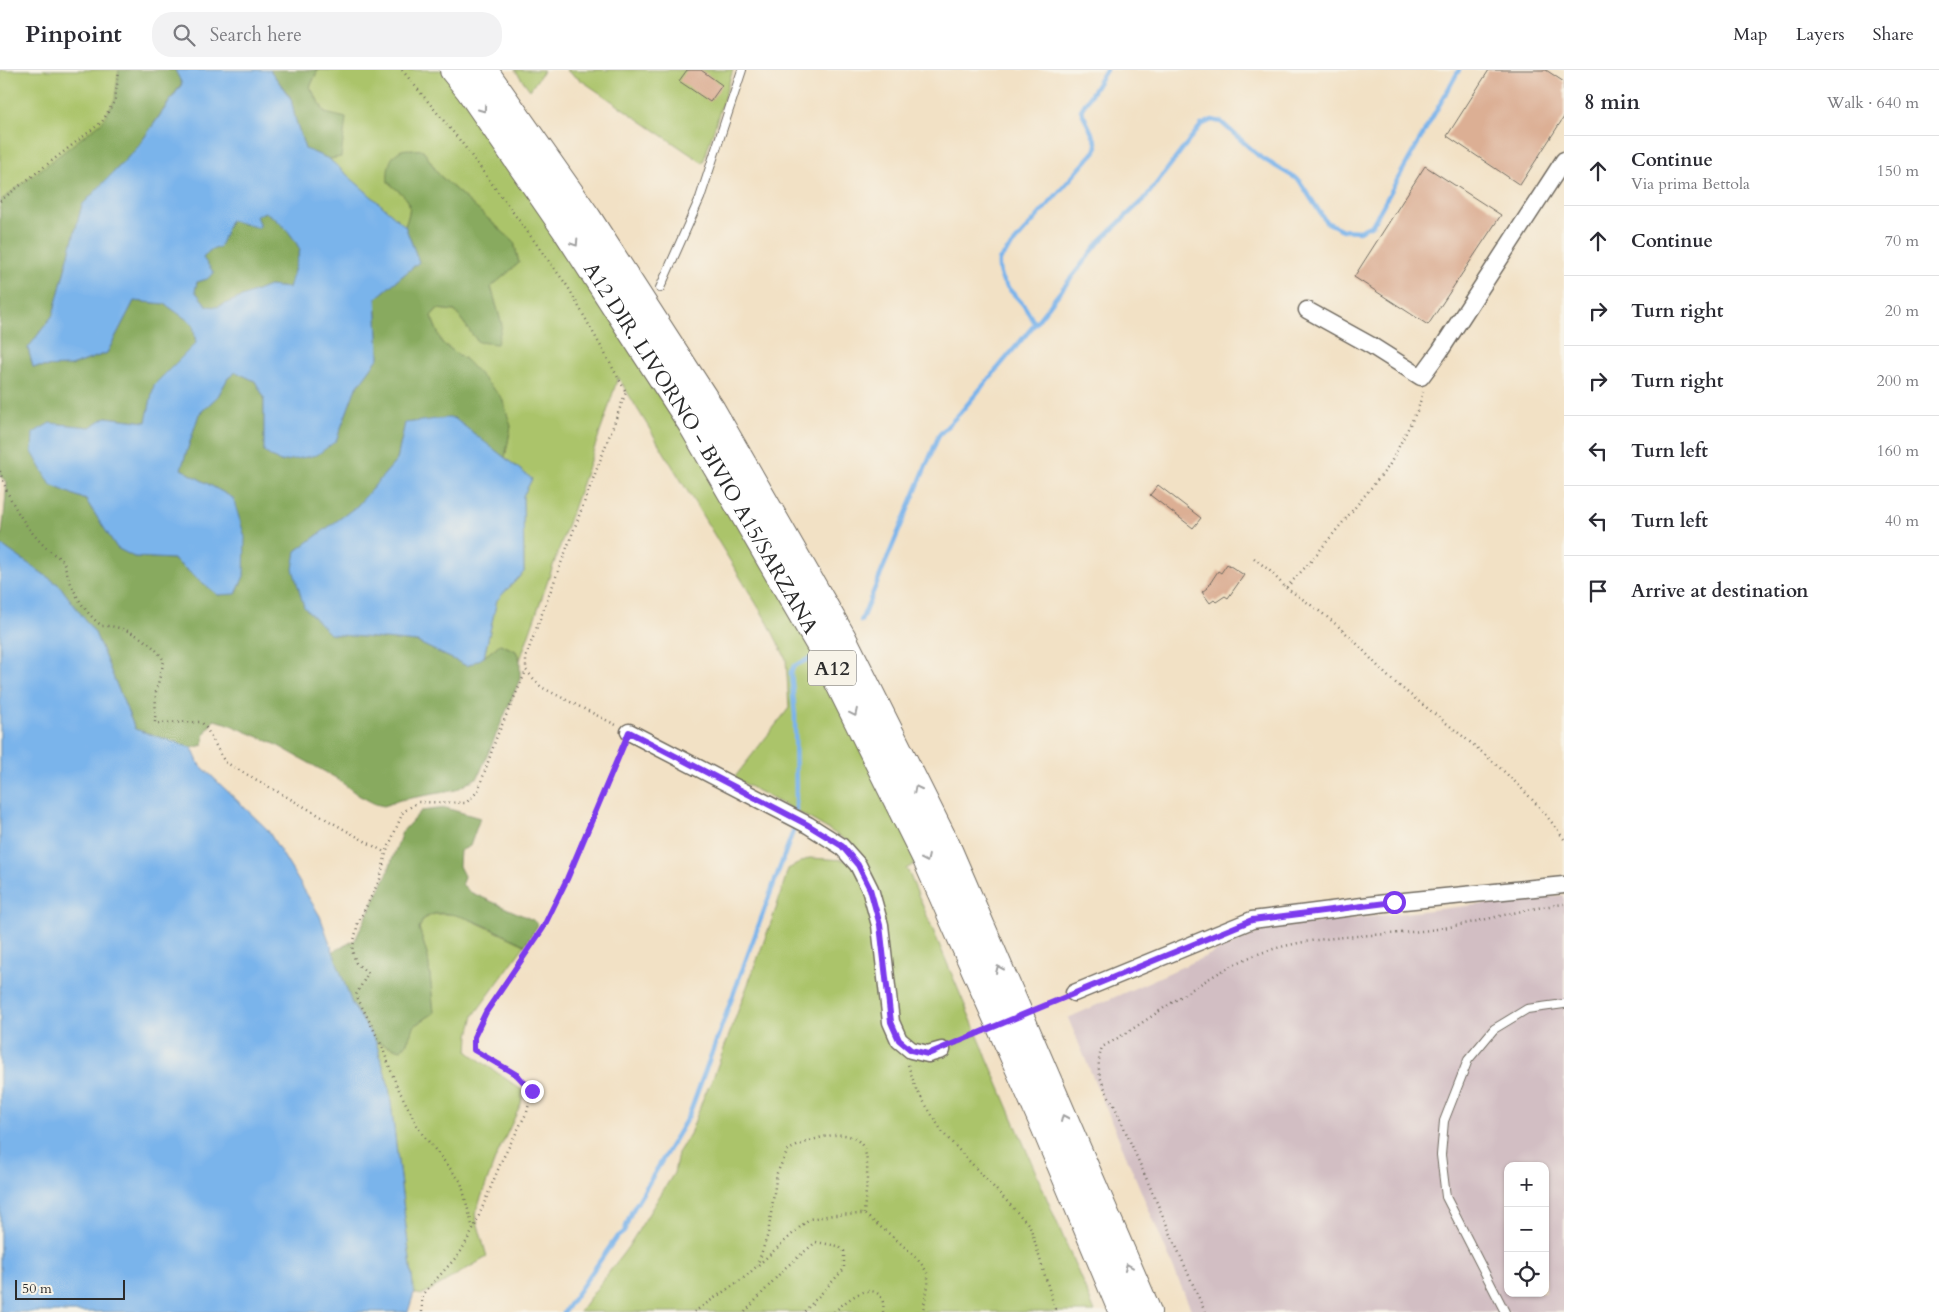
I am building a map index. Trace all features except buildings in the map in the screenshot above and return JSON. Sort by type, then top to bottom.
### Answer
[{"type":"highway","name":"A12 DIR. LIVORNO - BIVIO A15/SARZANA","points":[[454,70],[470,90],[568,232],[691,422],[821,646],[926,857],[1041,1117],[1124,1312]]},
{"type":"highway","name":"A12","points":[[483,70],[587,218],[711,410],[842,638],[946,846],[1147,1312]]},
{"type":"street","points":[[1307,310],[1421,376],[1445,343],[1564,160]]},
{"type":"street","points":[[629,732],[808,825],[842,846],[858,865],[870,889],[880,925],[891,1022],[899,1040],[911,1050],[928,1054],[942,1050]]},
{"type":"street","points":[[1074,992],[1252,920],[1394,902],[1564,885]]},
{"type":"lane","points":[[660,288],[700,198],[742,70]]},
{"type":"lane","points":[[1505,1312],[1446,1197],[1441,1155],[1444,1121],[1468,1060],[1494,1029],[1527,1009],[1564,1004]]},
{"type":"path","points":[[0,201],[102,122],[115,100],[119,70]]},
{"type":"path","points":[[402,70],[462,143],[568,287],[626,392],[526,656],[526,670],[497,736],[478,791],[466,803],[418,802],[403,812],[386,853],[380,879],[358,923],[352,950],[356,963],[368,973],[356,995],[381,1044],[396,1084],[420,1131],[461,1182],[473,1230]]},
{"type":"path","points":[[1286,588],[1311,561],[1389,466],[1418,409],[1425,387],[1421,376]]},
{"type":"path","points":[[0,471],[3,483],[20,515],[50,553],[63,560],[70,585],[90,617],[102,626],[110,625],[146,640],[159,651],[164,661],[156,691],[156,723],[201,722],[206,725],[212,741],[225,762],[386,853]]},
{"type":"path","points":[[1254,558],[1286,588],[1306,601],[1351,638],[1390,678],[1516,780],[1564,839]]},
{"type":"path","points":[[422,1312],[422,1295],[460,1253],[473,1230],[502,1160],[527,1112],[532,1091],[517,1075],[474,1050],[474,1037],[486,1012],[543,928],[567,879],[629,732],[541,688],[526,670]]},
{"type":"path","points":[[1205,1312],[1114,1105],[1101,1082],[1097,1060],[1102,1047],[1128,1033],[1222,971],[1249,958],[1275,949],[1305,941],[1450,927],[1564,904]]},
{"type":"path","points":[[942,1050],[1074,992]]},
{"type":"path","points":[[899,1040],[916,1089],[943,1133],[1030,1226],[1055,1309],[1052,1312]]},
{"type":"path","points":[[756,1267],[768,1234],[777,1173],[788,1150],[828,1135],[842,1134],[857,1138],[862,1146],[867,1162],[864,1214]]},
{"type":"path","points":[[694,1312],[745,1277],[810,1219],[833,1215],[864,1214],[914,1257],[926,1273],[927,1287],[923,1312]]},
{"type":"path","points":[[746,1312],[785,1268],[816,1242],[838,1246],[844,1251],[844,1269],[804,1312]]},
{"type":"path","points":[[834,1312],[854,1296],[866,1291],[878,1292],[884,1302],[883,1312]]},
{"type":"shaded area","points":[[1564,895],[1564,1312],[1192,1312],[1068,1018],[1269,928]]},
{"type":"green space","points":[[0,70],[119,70],[118,82],[138,88],[84,179],[8,482],[0,476]]},
{"type":"green space","points":[[119,70],[175,70],[182,83],[137,148],[82,205],[53,315],[28,348],[33,367],[71,366],[107,353],[134,301],[165,304],[193,324],[196,343],[154,385],[146,422],[107,417],[90,427],[50,423],[51,485],[86,500],[117,548],[134,557],[173,559],[218,595],[237,593],[244,575],[233,498],[181,469],[199,414],[218,396],[228,378],[236,372],[255,381],[264,397],[264,452],[280,462],[336,441],[355,390],[379,357],[376,298],[419,262],[405,226],[409,210],[408,201],[388,182],[389,168],[394,155],[404,149],[423,150],[439,175],[514,242],[519,263],[491,287],[502,325],[497,344],[478,342],[455,311],[437,309],[431,316],[442,343],[466,360],[502,398],[511,426],[505,458],[454,418],[405,423],[397,460],[357,506],[296,551],[330,634],[417,642],[467,666],[484,657],[500,644],[516,651],[520,660],[520,679],[478,777],[456,790],[400,800],[384,806],[375,804],[358,795],[336,778],[275,744],[226,723],[214,720],[205,733],[203,745],[192,748],[135,729],[95,633],[59,585],[0,544],[7,482],[0,476],[0,201],[102,122],[115,100]]},
{"type":"green space","points":[[270,70],[318,70],[310,87],[325,113],[346,118],[341,157],[329,159],[305,149],[291,98]]},
{"type":"green space","points":[[318,70],[454,70],[691,422],[926,857],[906,869],[1095,1312],[579,1312],[628,1247],[674,1173],[678,1153],[690,1134],[713,1078],[776,909],[788,869],[809,858],[864,861],[854,845],[816,822],[734,778],[789,708],[786,659],[768,623],[618,377],[520,660],[516,651],[500,644],[484,657],[497,600],[524,572],[523,496],[532,479],[505,458],[511,426],[466,360],[442,343],[431,316],[437,309],[455,311],[478,342],[502,325],[491,287],[519,263],[514,242],[439,175],[423,150],[403,150],[395,155],[388,182],[408,201],[409,210],[405,226],[329,159],[341,157],[326,114],[310,87]]},
{"type":"green space","points":[[515,70],[544,70],[530,90]]},
{"type":"green space","points":[[566,70],[733,70],[703,163]]},
{"type":"green space","points":[[265,212],[286,228],[300,250],[289,288],[269,286],[217,308],[207,306],[195,291],[197,282],[207,279],[203,258],[209,251],[220,246],[230,220],[260,225],[256,216]]},
{"type":"green space","points":[[446,808],[480,818],[470,846],[460,851],[459,866],[464,876],[462,884],[470,892],[533,920],[538,925],[525,945],[461,916],[435,914],[424,919],[419,928],[428,958],[434,1013],[415,1025],[401,1050],[376,1042],[352,1004],[332,952],[355,940],[387,874],[402,832],[421,811]]},
{"type":"green space","points":[[434,914],[458,914],[525,945],[474,1015],[469,1035],[468,1052],[523,1091],[521,1104],[496,1157],[475,1214],[487,1257],[422,1295],[414,1293],[389,1087],[376,1042],[401,1050],[415,1025],[434,1013],[428,958],[419,928],[424,919]]},
{"type":"water","points":[[175,70],[270,70],[291,99],[305,149],[329,159],[405,226],[419,262],[376,298],[379,357],[355,390],[336,441],[317,455],[280,462],[264,452],[264,397],[255,381],[236,372],[228,378],[218,396],[199,414],[181,469],[233,498],[245,537],[244,576],[236,594],[218,595],[173,559],[134,557],[117,548],[86,500],[51,485],[32,452],[33,433],[50,423],[90,427],[106,417],[146,422],[154,385],[196,343],[193,324],[165,304],[134,301],[107,353],[71,366],[33,367],[28,348],[53,315],[82,205],[137,148],[182,84]],"holes":[[[265,212],[286,228],[300,250],[289,288],[269,286],[217,307],[207,306],[195,291],[197,282],[207,279],[214,273],[203,258],[209,251],[220,247],[230,220],[259,228],[260,225],[256,216]]]},
{"type":"water","points":[[454,418],[532,479],[523,496],[524,572],[497,600],[484,657],[467,666],[417,642],[330,634],[304,607],[293,569],[296,551],[357,506],[397,460],[405,423]]},
{"type":"water","points":[[0,544],[59,585],[95,633],[135,729],[192,748],[199,764],[267,829],[320,916],[352,1004],[376,1042],[389,1087],[414,1293],[408,1312],[0,1312]]},
{"type":"waterway","points":[[861,621],[939,435],[1035,324],[1025,307],[1003,281],[1000,275],[999,260],[1095,151],[1096,142],[1081,110],[1106,70]]},
{"type":"waterway","points":[[1035,324],[1100,241],[1146,197],[1201,125],[1212,120],[1221,122],[1260,157],[1299,180],[1326,222],[1343,230],[1359,231],[1372,225],[1459,70]]},
{"type":"waterway","points":[[796,810],[795,715],[791,672],[794,666],[813,657]]},
{"type":"waterway","points":[[564,1312],[616,1238],[624,1232],[631,1213],[689,1115],[795,826]]},
{"type":"route","points":[[532,1091],[517,1075],[474,1050],[474,1037],[486,1012],[543,928],[567,879],[629,732],[733,788],[808,825],[842,846],[858,865],[870,889],[880,925],[891,1022],[899,1040],[911,1050],[928,1054],[942,1050],[1074,992],[1252,920],[1394,902]]}]
